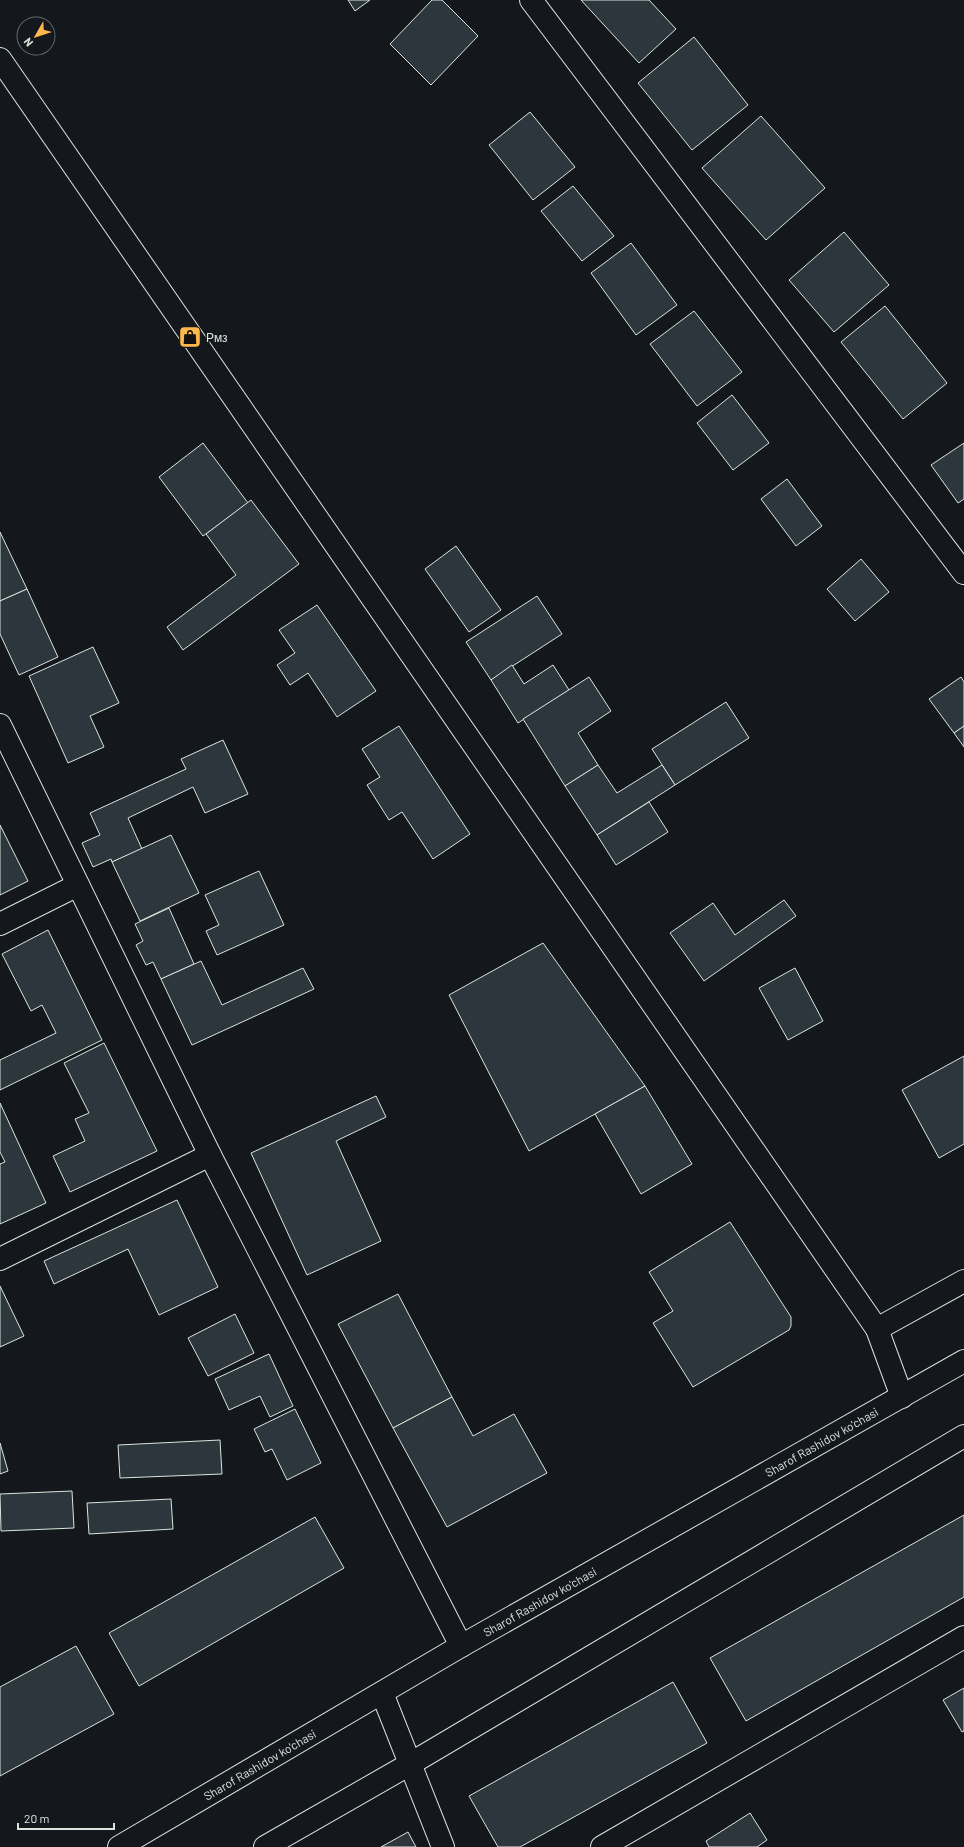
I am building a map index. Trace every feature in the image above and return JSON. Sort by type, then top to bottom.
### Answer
[{"type":"street","points":[[531,0],[964,573]]},
{"type":"street","points":[[0,59],[877,1329],[902,1397]]},
{"type":"street","points":[[0,725],[210,1155],[461,1646]]},
{"type":"street","points":[[0,924],[78,885]]},
{"type":"street","points":[[0,1259],[210,1155]]},
{"type":"street","points":[[877,1329],[964,1281]]},
{"type":"street","name":"Sharof Rashidov ko'chasi","points":[[119,1847],[461,1646],[964,1361]]},
{"type":"street","points":[[266,1847],[410,1764],[964,1436]]},
{"type":"street","points":[[602,1847],[964,1637]]},
{"type":"street","points":[[382,1693],[443,1847]]},
{"type":"building","points":[[348,0],[370,0],[355,11]]},
{"type":"building","points":[[432,0],[442,0],[478,36],[431,85],[390,44]]},
{"type":"building","points":[[581,0],[649,0],[676,29],[639,63]]},
{"type":"building","points":[[694,37],[748,105],[692,150],[638,83]]},
{"type":"building","points":[[530,112],[575,167],[533,200],[489,145]]},
{"type":"building","points":[[761,116],[825,188],[766,240],[702,168]]},
{"type":"building","points":[[573,186],[614,236],[582,261],[541,211]]},
{"type":"building","points":[[844,232],[889,285],[834,332],[789,280]]},
{"type":"building","points":[[631,243],[677,305],[636,335],[591,273]]},
{"type":"building","points":[[885,306],[947,383],[903,419],[841,342]]},
{"type":"building","points":[[694,311],[742,372],[697,406],[650,344]]},
{"type":"building","points":[[732,395],[769,443],[733,470],[697,423]]},
{"type":"building","points":[[203,443],[248,503],[203,536],[159,477]]},
{"type":"building","points":[[964,443],[964,499],[958,503],[931,465]]},
{"type":"building","points":[[787,479],[822,526],[796,546],[761,499]]},
{"type":"building","points":[[251,500],[299,564],[183,650],[167,627],[236,575],[206,534]]},
{"type":"building","points":[[0,532],[27,589],[0,601]]},
{"type":"building","points":[[456,546],[501,610],[469,632],[425,569]]},
{"type":"building","points":[[861,559],[889,592],[855,621],[827,589]]},
{"type":"building","points":[[27,589],[58,657],[19,675],[0,634],[0,601]]},
{"type":"building","points":[[537,596],[562,634],[491,680],[466,642]]},
{"type":"building","points":[[317,605],[376,691],[337,717],[308,673],[290,685],[277,665],[295,653],[279,630]]},
{"type":"building","points":[[93,647],[119,703],[90,716],[104,747],[68,763],[29,676]]},
{"type":"building","points":[[512,665],[524,684],[553,665],[569,690],[518,723],[491,680]]},
{"type":"building","points":[[589,677],[611,711],[578,733],[598,765],[565,786],[523,719]]},
{"type":"building","points":[[961,677],[964,682],[964,726],[954,733],[929,699]]},
{"type":"building","points":[[726,702],[749,738],[675,785],[652,749]]},
{"type":"building","points":[[399,726],[470,834],[433,859],[402,812],[389,820],[367,785],[380,777],[362,749]]},
{"type":"building","points":[[964,726],[964,747],[954,733]]},
{"type":"building","points":[[223,740],[248,794],[205,813],[193,787],[128,818],[142,849],[112,862],[111,859],[93,867],[82,843],[100,835],[90,813],[186,769],[181,759]]},
{"type":"building","points":[[598,765],[617,793],[662,765],[675,785],[597,835],[565,786]]},
{"type":"building","points":[[649,802],[668,832],[616,865],[597,835]]},
{"type":"building","points":[[0,825],[28,881],[0,895]]},
{"type":"building","points":[[171,835],[199,893],[140,921],[112,862]]},
{"type":"building","points":[[259,871],[284,925],[217,955],[206,931],[219,925],[205,895]]},
{"type":"building","points":[[784,900],[796,916],[704,981],[670,933],[713,903],[735,935]]},
{"type":"building","points":[[169,908],[194,964],[161,979],[153,962],[146,965],[136,945],[143,941],[135,924]]},
{"type":"building","points":[[48,930],[102,1040],[0,1090],[0,1060],[56,1033],[42,1005],[31,1011],[2,954]]},
{"type":"building","points":[[543,943],[645,1086],[529,1151],[449,995]]},
{"type":"building","points":[[201,961],[222,1005],[303,968],[314,989],[192,1045],[161,979]]},
{"type":"building","points":[[795,968],[823,1021],[788,1040],[759,988]]},
{"type":"building","points":[[104,1043],[157,1151],[70,1192],[53,1156],[85,1141],[75,1119],[89,1113],[64,1063]]},
{"type":"building","points":[[964,1056],[964,1144],[939,1158],[902,1090]]},
{"type":"building","points":[[645,1086],[692,1164],[641,1194],[595,1114]]},
{"type":"building","points":[[376,1096],[386,1117],[336,1141],[381,1241],[307,1275],[251,1153]]},
{"type":"building","points":[[0,1103],[46,1203],[0,1224],[0,1164],[5,1162],[0,1152]]},
{"type":"building","points":[[177,1200],[218,1287],[159,1315],[128,1249],[54,1284],[44,1261]]},
{"type":"building","points":[[730,1222],[791,1317],[791,1326],[789,1330],[693,1387],[653,1323],[673,1311],[649,1272]]},
{"type":"building","points":[[0,1286],[24,1336],[0,1347]]},
{"type":"building","points":[[398,1294],[452,1397],[393,1428],[338,1324]]},
{"type":"building","points":[[235,1314],[254,1353],[208,1376],[188,1338]]},
{"type":"building","points":[[269,1354],[293,1406],[270,1417],[260,1396],[229,1410],[215,1379]]},
{"type":"building","points":[[452,1397],[473,1436],[514,1414],[547,1473],[447,1527],[393,1428]]},
{"type":"building","points":[[295,1409],[321,1463],[287,1480],[272,1449],[265,1452],[254,1429]]},
{"type":"building","points":[[220,1440],[222,1474],[120,1478],[118,1445]]},
{"type":"building","points":[[0,1443],[8,1471],[0,1474]]},
{"type":"building","points":[[72,1491],[74,1528],[1,1531],[0,1494]]},
{"type":"building","points":[[171,1499],[173,1529],[89,1534],[87,1503]]},
{"type":"building","points":[[964,1515],[964,1597],[746,1721],[710,1658]]},
{"type":"building","points":[[315,1517],[344,1568],[139,1686],[109,1633]]},
{"type":"building","points":[[76,1646],[114,1714],[0,1776],[0,1687]]},
{"type":"building","points":[[673,1682],[707,1743],[520,1847],[498,1847],[469,1796]]},
{"type":"building","points":[[964,1688],[964,1731],[962,1732],[943,1700]]},
{"type":"building","points":[[750,1813],[767,1840],[757,1847],[709,1847],[706,1841]]},
{"type":"building","points":[[408,1832],[416,1847],[381,1847]]},
{"type":"place","name":"Рмз","points":[[190,337]]}]
